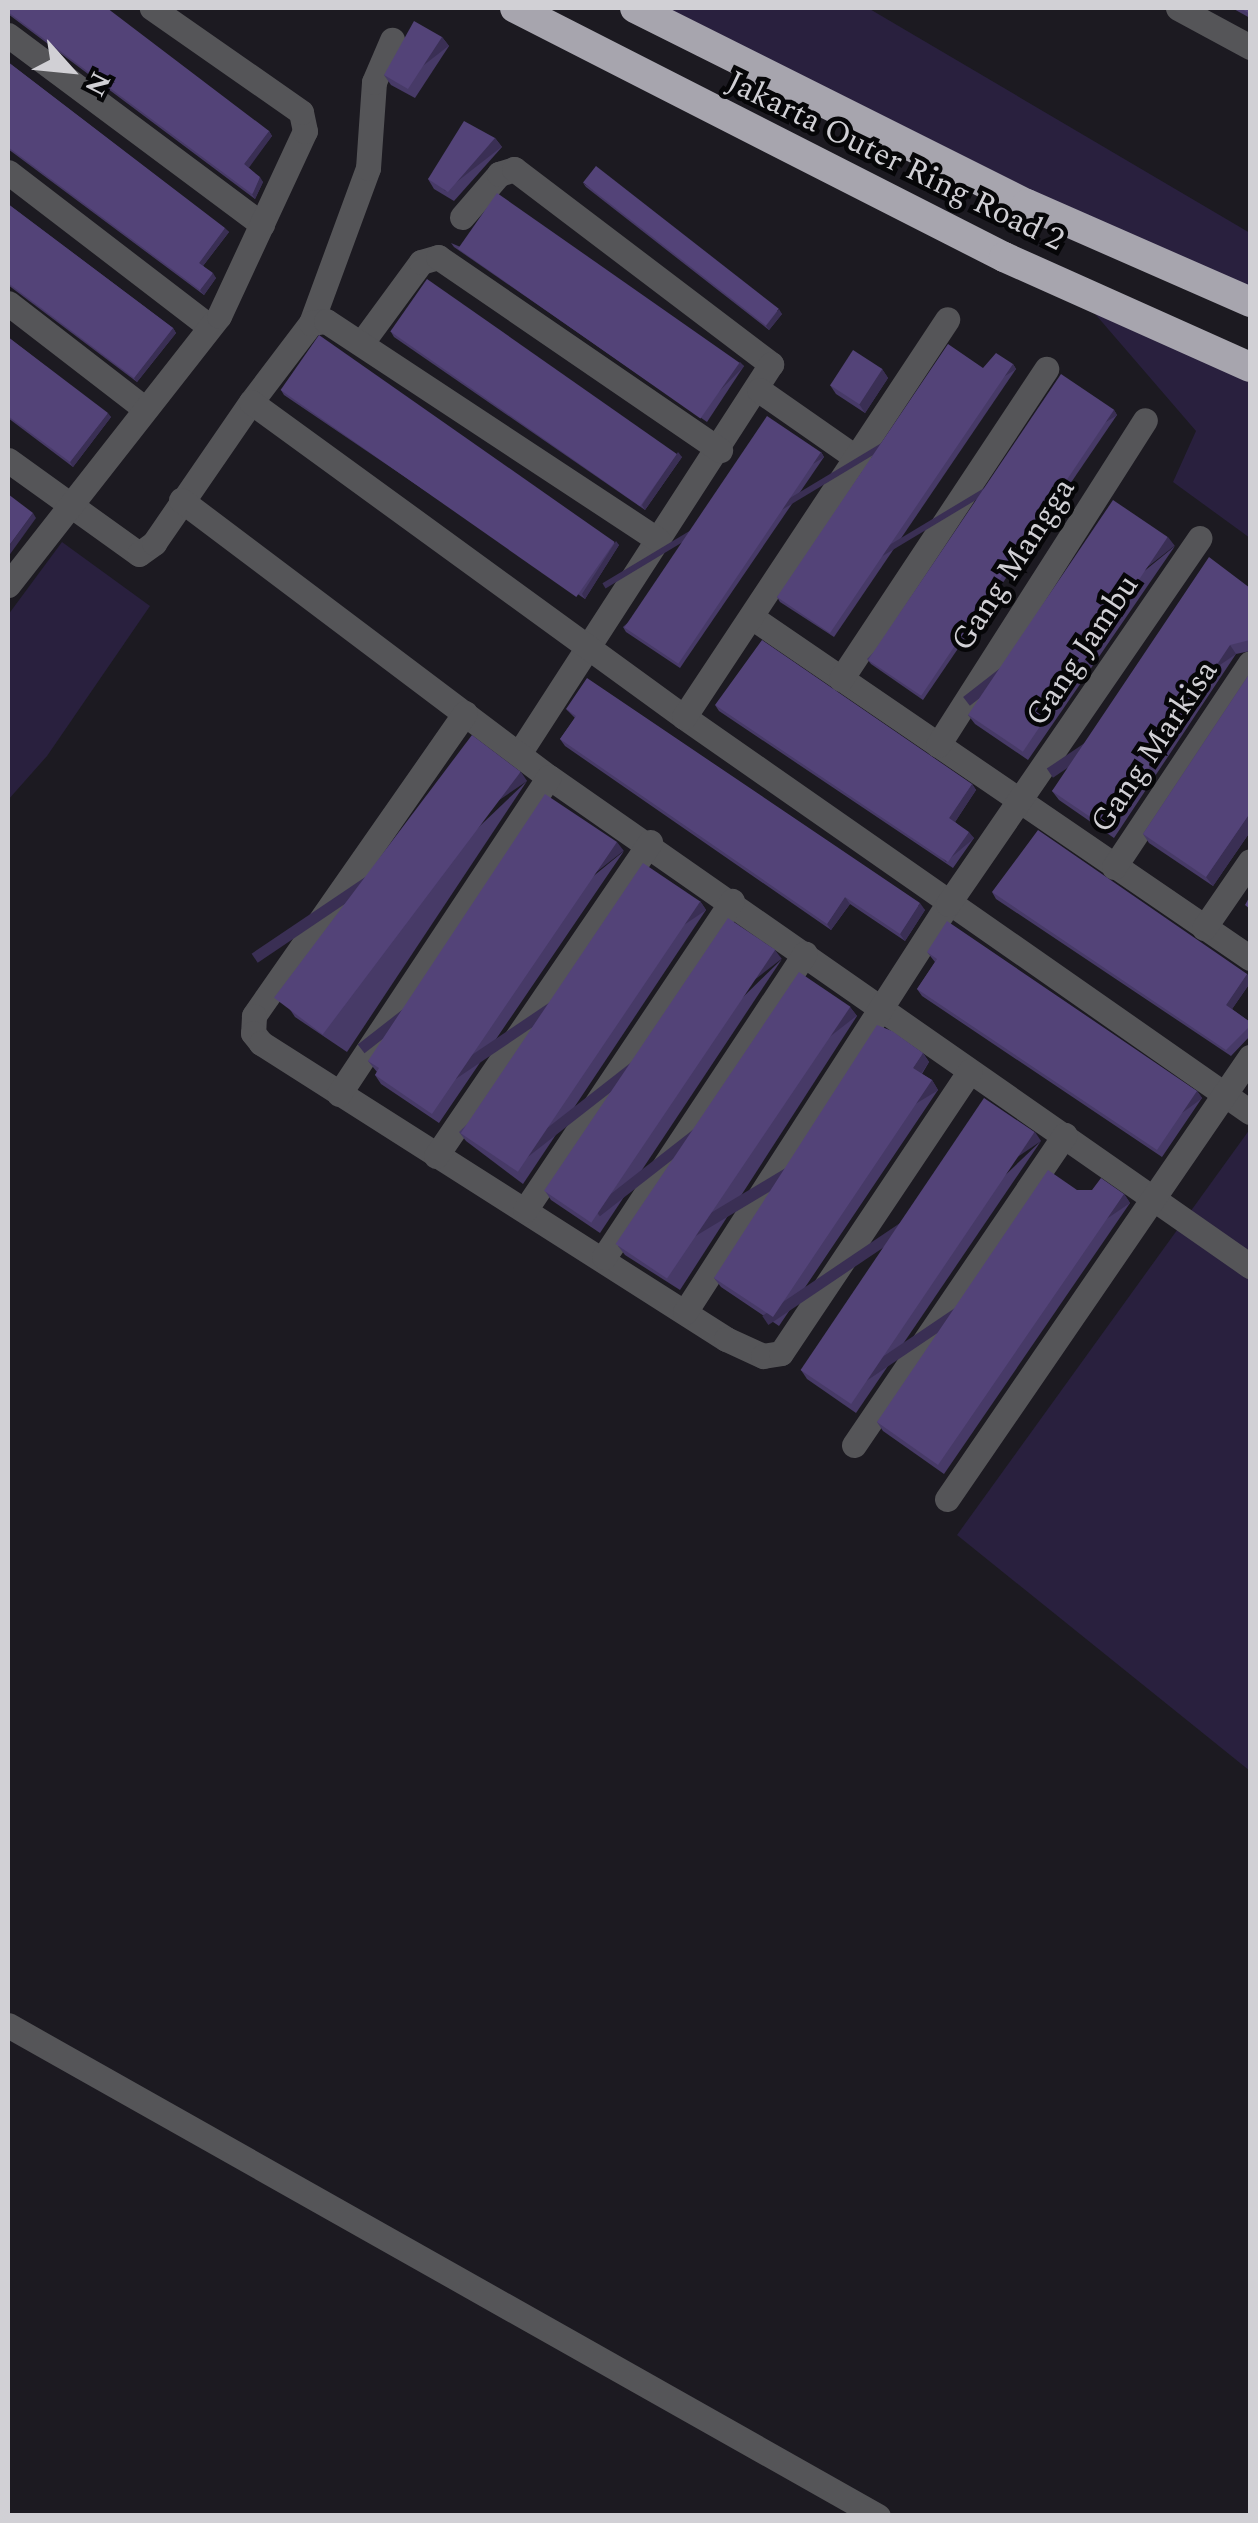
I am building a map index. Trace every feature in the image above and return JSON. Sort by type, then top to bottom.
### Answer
[{"type":"highway","name":"Jakarta Outer Ring Road 2","points":[[514,8],[1004,256],[1250,367]]},
{"type":"highway","name":"Jakarta Outer Ring Road 2","points":[[634,8],[1027,204],[1250,302]]},
{"type":"street","points":[[8,585],[240,282],[305,131],[305,116],[152,8]]},
{"type":"street","points":[[1178,8],[1250,47]]},
{"type":"street","points":[[8,35],[262,224]]},
{"type":"street","points":[[8,460],[68,509],[139,554],[311,323],[368,168],[374,82],[392,40]]},
{"type":"street","points":[[462,216],[499,174],[514,169],[768,358],[770,374],[519,753]]},
{"type":"street","points":[[8,172],[209,326]]},
{"type":"street","points":[[363,340],[421,262],[438,258],[720,450]]},
{"type":"street","points":[[8,302],[144,408]]},
{"type":"street","points":[[684,717],[947,319]]},
{"type":"street","points":[[311,323],[326,320],[363,340],[658,540]]},
{"type":"street","points":[[841,679],[1046,369]]},
{"type":"street","points":[[759,390],[858,459]]},
{"type":"street","points":[[251,402],[684,717],[1250,1112]]},
{"type":"street","name":"Gang Mangga","points":[[938,745],[1145,420]]},
{"type":"street","points":[[181,500],[549,777],[650,842],[970,1071],[1159,1198],[1250,1266]]},
{"type":"street","name":"Gang Jambu","points":[[685,1312],[948,904],[1200,538]]},
{"type":"street","points":[[752,618],[1250,958]]},
{"type":"street","name":"Gang Markisa","points":[[1114,867],[1250,663]]},
{"type":"street","points":[[465,712],[254,1016],[252,1032],[260,1044],[754,1354],[781,1353],[970,1071]]},
{"type":"street","points":[[339,1094],[549,777]]},
{"type":"street","points":[[436,1156],[650,842]]},
{"type":"street","points":[[1204,928],[1250,862]]},
{"type":"street","points":[[526,1210],[732,902]]},
{"type":"street","points":[[604,1257],[805,953]]},
{"type":"street","points":[[948,1499],[1159,1198],[1250,1057]]},
{"type":"street","points":[[854,1444],[1065,1135]]},
{"type":"street","points":[[8,2025],[878,2516]]},
{"type":"shaded area","points":[[642,8],[868,8],[1250,233],[1250,302]]},
{"type":"shaded area","points":[[1071,286],[1250,367],[1250,538],[1173,482],[1196,431]]},
{"type":"shaded area","points":[[62,542],[150,606],[47,756],[8,800],[8,615]]},
{"type":"shaded area","points":[[1250,1129],[1250,1771],[957,1535]]},
{"type":"building","points":[[8,8],[107,8],[269,131],[244,164],[260,177],[253,193],[8,12]]},
{"type":"building","points":[[414,21],[442,37],[408,89],[384,75]]},
{"type":"building","points":[[8,62],[225,228],[199,263],[213,273],[200,290],[8,147]]},
{"type":"building","points":[[464,121],[495,138],[448,192],[428,179]]},
{"type":"building","points":[[596,166],[779,309],[766,325],[583,183]]},
{"type":"building","points":[[497,193],[739,363],[700,418],[458,249]]},
{"type":"building","points":[[8,204],[173,328],[134,378],[8,283]]},
{"type":"building","points":[[427,279],[677,454],[640,506],[390,331]]},
{"type":"building","points":[[319,335],[615,542],[576,597],[281,390]]},
{"type":"building","points":[[8,337],[108,413],[70,462],[8,416]]},
{"type":"building","points":[[948,344],[983,368],[996,353],[1013,364],[830,633],[777,597]]},
{"type":"building","points":[[853,350],[882,369],[859,404],[830,385]]},
{"type":"building","points":[[1061,374],[1114,410],[921,696],[868,660]]},
{"type":"building","points":[[767,416],[821,452],[678,664],[624,627]]},
{"type":"building","points":[[8,494],[33,513],[8,547]]},
{"type":"building","points":[[1113,500],[1168,537],[1023,752],[968,715]]},
{"type":"building","points":[[1209,557],[1250,588],[1250,640],[1230,645],[1108,829],[1052,791]]},
{"type":"building","points":[[762,640],[972,784],[949,818],[969,832],[948,862],[715,705]]},
{"type":"building","points":[[1250,673],[1250,813],[1206,877],[1143,834]]},
{"type":"building","points":[[587,678],[920,903],[900,934],[845,897],[827,924],[560,739],[576,716],[566,709]]},
{"type":"building","points":[[472,735],[521,772],[323,1034],[274,998]]},
{"type":"building","points":[[545,794],[617,842],[432,1114],[375,1075],[379,1068],[368,1061]]},
{"type":"building","points":[[1038,830],[1247,974],[1226,1005],[1250,1022],[1250,1026],[1226,1050],[992,892]]},
{"type":"building","points":[[643,863],[700,902],[518,1172],[461,1133]]},
{"type":"building","points":[[728,918],[775,950],[591,1223],[544,1191]]},
{"type":"building","points":[[947,921],[1197,1091],[1157,1150],[917,989],[937,959],[927,952]]},
{"type":"building","points":[[799,972],[850,1007],[667,1279],[616,1244]]},
{"type":"building","points":[[877,1025],[923,1053],[913,1068],[932,1080],[773,1317],[714,1278]]},
{"type":"building","points":[[984,1098],[1035,1132],[851,1404],[801,1370]]},
{"type":"building","points":[[1048,1170],[1077,1190],[1092,1190],[1101,1178],[1124,1194],[938,1465],[877,1422]]}]
